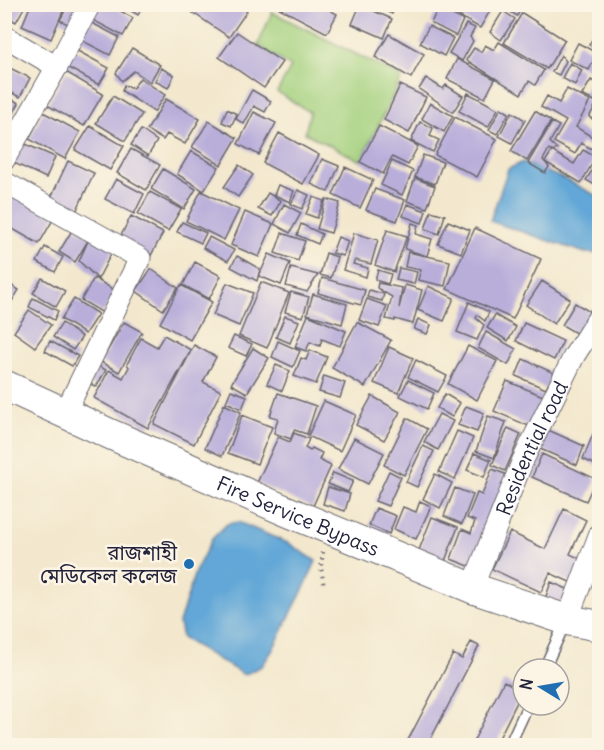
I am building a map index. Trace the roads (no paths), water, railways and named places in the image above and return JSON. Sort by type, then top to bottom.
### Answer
[{"type":"main road","name":"Fire Service Bypass","points":[[4,385],[327,528],[472,588],[567,620],[600,626]]},
{"type":"street","points":[[4,160],[90,4]]},
{"type":"street","points":[[4,36],[57,67]]},
{"type":"street","points":[[4,182],[140,258],[65,413]]},
{"type":"street","name":"Residential road","points":[[472,588],[523,460],[574,356],[600,315]]},
{"type":"street","points":[[567,620],[600,533]]},
{"type":"lane","points":[[550,657],[567,620]]},
{"type":"lane","points":[[509,746],[522,717]]},
{"type":"water","points":[[523,162],[569,181],[599,197],[599,253],[585,253],[490,221],[508,169]]},
{"type":"water","points":[[238,522],[290,544],[316,561],[272,651],[262,666],[244,675],[182,638],[179,623],[195,572],[212,539],[227,524]]},
{"type":"place","name":"রাজশাহী মেডিকেল কলেজ","points":[[189,564]]}]
